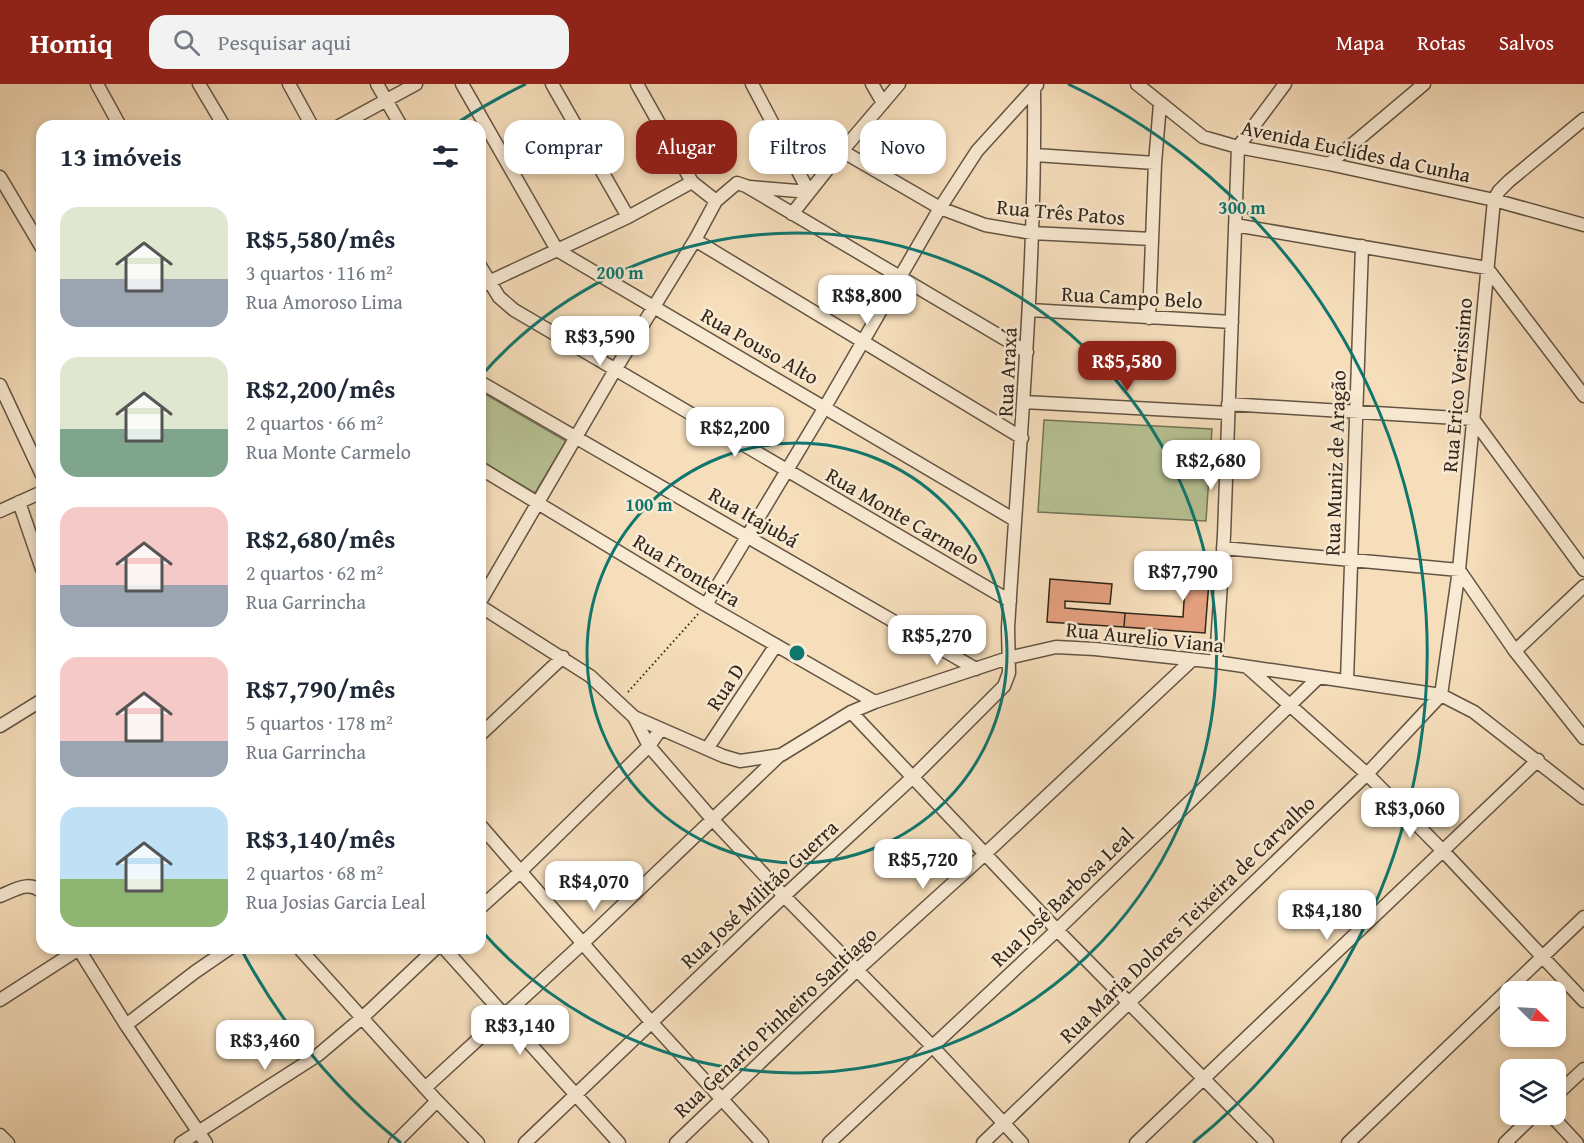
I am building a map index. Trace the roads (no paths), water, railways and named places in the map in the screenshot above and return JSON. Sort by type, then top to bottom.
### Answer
[{"type":"street","points":[[97,84],[117,120]]},
{"type":"street","points":[[199,84],[220,120]]},
{"type":"street","points":[[289,84],[309,120]]},
{"type":"street","points":[[377,84],[398,120]]},
{"type":"street","points":[[351,120],[416,84]]},
{"type":"street","name":"Rua Pouso Alto","points":[[462,84],[483,120]]},
{"type":"street","points":[[552,84],[628,217]]},
{"type":"street","points":[[637,84],[692,182],[716,201]]},
{"type":"street","points":[[752,84],[809,192]]},
{"type":"street","points":[[872,84],[883,103]]},
{"type":"street","points":[[848,144],[899,84]]},
{"type":"street","name":"Avenida Euclides da Cunha","points":[[1137,84],[1203,137],[1238,147],[1329,164],[1494,200],[1584,225]]},
{"type":"street","points":[[1216,662],[1223,548],[1238,147],[1285,84]]},
{"type":"street","points":[[1329,164],[1424,84]]},
{"type":"street","points":[[706,605],[825,407],[940,208],[977,151],[1036,86]]},
{"type":"street","name":"Rua Araxá","points":[[1009,662],[1010,601],[1030,310],[1036,86]]},
{"type":"street","points":[[1149,318],[1155,163],[1160,104]]},
{"type":"street","points":[[1494,200],[1498,191],[1509,181],[1584,119]]},
{"type":"street","name":"Rua Pouso Alto","points":[[486,126],[558,250],[1015,520]]},
{"type":"street","name":"Rua Três Patos","points":[[848,154],[940,208],[985,225],[1032,233],[1152,239]]},
{"type":"street","points":[[1035,155],[1155,163]]},
{"type":"street","points":[[792,214],[823,174]]},
{"type":"street","points":[[0,177],[36,238]]},
{"type":"street","points":[[486,283],[628,217],[692,182]]},
{"type":"street","points":[[486,594],[716,201],[737,183],[746,186],[1027,352]]},
{"type":"street","points":[[746,186],[809,192]]},
{"type":"street","name":"Rua Erico Verissimo","points":[[1441,695],[1459,570],[1494,200]]},
{"type":"street","points":[[1235,225],[1487,268],[1584,396]]},
{"type":"street","points":[[695,240],[1022,438]]},
{"type":"street","name":"Rua Muniz de Aragão","points":[[1347,681],[1362,246]]},
{"type":"street","name":"Rua Monte Carmelo","points":[[486,286],[514,310],[1010,601]]},
{"type":"street","name":"Rua Campo Belo","points":[[1030,310],[1232,322]]},
{"type":"street","points":[[0,385],[36,462]]},
{"type":"street","name":"Rua Itajubá","points":[[486,386],[976,669]]},
{"type":"street","points":[[1024,402],[1356,412],[1473,420],[1584,570]]},
{"type":"street","name":"Rua Fronteira","points":[[486,472],[706,605],[875,702]]},
{"type":"street","points":[[0,511],[36,495]]},
{"type":"street","points":[[19,502],[36,552]]},
{"type":"street","points":[[1223,548],[1459,570],[1515,651],[1584,738]]},
{"type":"street","points":[[1515,651],[1584,586]]},
{"type":"street","name":"Rua Aurelio Viana","points":[[486,608],[590,676],[634,717],[707,750],[740,761],[781,754],[851,712],[875,702],[976,669],[1009,662],[1039,650],[1068,647],[1216,662],[1441,695],[1473,712],[1538,760],[1584,798]]},
{"type":"street","name":"Rua D","points":[[707,750],[776,645]]},
{"type":"street","points":[[486,729],[563,657]]},
{"type":"street","name":"Rua Genario Pinheiro Santiago","points":[[676,1143],[857,970],[1192,660]]},
{"type":"street","name":"Rua José Militão Guerra","points":[[525,1143],[997,695],[1008,678],[1009,662]]},
{"type":"street","points":[[1246,667],[1366,774],[1444,852],[1584,1001]]},
{"type":"street","name":"Rua José Barbosa Leal","points":[[829,1143],[1057,930],[1318,677]]},
{"type":"street","name":"Rua Maria Dolores Teixeira de Carvalho","points":[[982,1143],[1366,774],[1441,695]]},
{"type":"street","points":[[0,726],[36,704]]},
{"type":"street","points":[[851,712],[1057,930],[1267,1143]]},
{"type":"street","points":[[634,717],[649,746],[713,820],[784,896],[932,1046],[1022,1143]]},
{"type":"street","points":[[486,903],[649,746],[660,730]]},
{"type":"street","points":[[425,1088],[583,943],[781,754]]},
{"type":"street","points":[[1136,1143],[1538,760]]},
{"type":"street","points":[[486,832],[652,1023],[762,1143]]},
{"type":"street","points":[[0,896],[26,885],[36,887]]},
{"type":"street","points":[[1348,1143],[1584,917]]},
{"type":"street","points":[[0,1000],[69,954]]},
{"type":"street","points":[[82,954],[126,1025],[207,1143]]},
{"type":"street","points":[[126,1025],[221,954]]},
{"type":"street","points":[[305,954],[425,1088],[478,1143]]},
{"type":"street","points":[[182,1143],[197,1131],[318,1055],[363,1017],[430,954]]},
{"type":"street","points":[[449,954],[619,1143]]},
{"type":"street","points":[[1566,1085],[1584,1068]]},
{"type":"street","points":[[395,1143],[437,1101]]},
{"type":"street","points":[[1505,1143],[1524,1125]]},
{"type":"street","points":[[1560,1125],[1576,1143]]},
{"type":"street","points":[[0,1135],[8,1143]]}]
